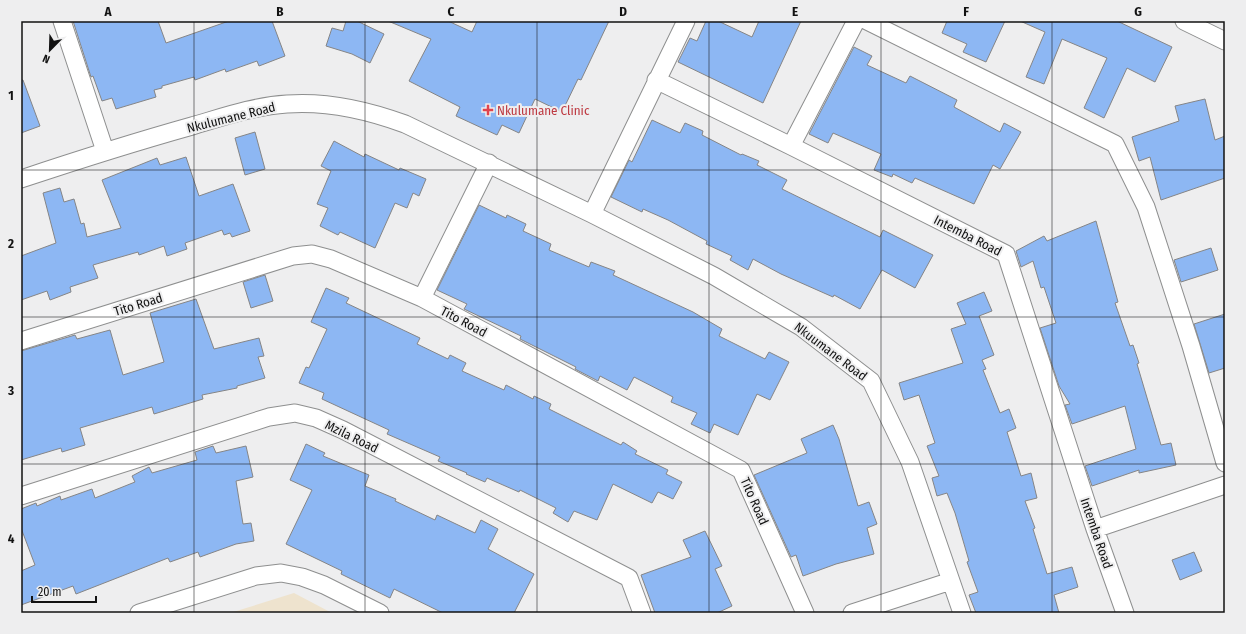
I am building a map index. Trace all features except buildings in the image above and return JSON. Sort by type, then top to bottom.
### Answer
[{"type":"street","points":[[62,21],[105,151]]},
{"type":"street","points":[[592,214],[686,21]]},
{"type":"street","points":[[791,146],[856,21]]},
{"type":"street","points":[[867,21],[1115,144],[1146,207],[1191,346],[1225,462]]},
{"type":"street","points":[[1184,21],[1225,41]]},
{"type":"street","name":"Intemba Road","points":[[656,80],[1006,254],[1095,529],[1125,613]]},
{"type":"street","name":"Nkulumane Road","points":[[21,178],[105,151],[257,107],[287,104],[321,104],[378,114],[405,124],[489,163],[592,214]]},
{"type":"street","points":[[422,298],[489,163]]},
{"type":"street","name":"Nkuumane Road","points":[[592,214],[714,276],[801,327],[871,381],[910,462],[962,613]]},
{"type":"street","name":"Tito Road","points":[[21,341],[293,256],[312,254],[331,259],[422,298],[741,470],[805,613]]},
{"type":"street","name":"Mzila Road","points":[[21,496],[269,417],[295,413],[316,418],[343,430],[629,578],[642,613]]},
{"type":"street","points":[[1095,529],[1225,485]]},
{"type":"street","points":[[139,613],[256,576],[281,573],[302,577],[324,584],[380,613]]},
{"type":"street","points":[[852,613],[951,581]]},
{"type":"shaded area","points":[[294,593],[332,613],[230,613]]},
{"type":"place","name":"Nkulumane Clinic","points":[[488,110]]}]
